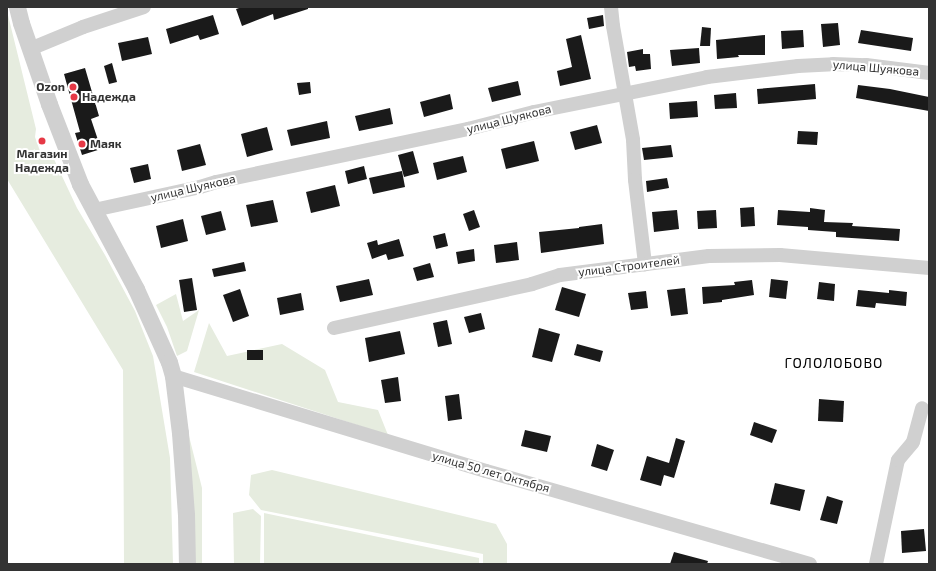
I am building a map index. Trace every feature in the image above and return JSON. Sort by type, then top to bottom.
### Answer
[{"type":"street","points":[[17,7],[30,50],[80,184],[152,323],[169,362],[173,376],[184,480],[187,564]]},
{"type":"street","points":[[30,50],[83,27],[144,7]]},
{"type":"street","points":[[611,7],[624,93],[633,140],[635,180],[645,264]]},
{"type":"street","name":"улица Шуякова","points":[[94,210],[624,93],[707,77],[833,64],[866,65],[929,73]]},
{"type":"street","name":"улица Строителей","points":[[334,328],[532,284],[560,275],[709,256],[780,255],[929,268]]},
{"type":"street","name":"улица 50 лет Октября","points":[[173,376],[486,471],[810,564]]},
{"type":"street","points":[[876,564],[898,460],[913,442],[922,408]]},
{"type":"shaded area","points":[[7,11],[36,129],[35,137],[40,151],[53,157],[77,208],[105,255],[135,311],[153,356],[170,458],[173,564],[124,564],[123,370],[7,179]]},
{"type":"shaded area","points":[[176,294],[183,321],[199,310],[187,351],[177,356],[167,327],[156,305]]},
{"type":"shaded area","points":[[209,323],[227,356],[282,344],[325,370],[338,402],[378,410],[388,435],[194,372]]},
{"type":"shaded area","points":[[188,432],[202,488],[202,564],[190,564]]},
{"type":"shaded area","points":[[272,470],[496,524],[507,544],[507,564],[483,564],[483,554],[261,510],[249,495],[251,475]]},
{"type":"shaded area","points":[[253,509],[261,516],[260,564],[234,564],[233,513]]},
{"type":"shaded area","points":[[264,513],[479,558],[479,564],[264,564]]},
{"type":"building","points":[[242,7],[308,7],[308,9],[274,20],[273,14],[242,26],[236,9]]},
{"type":"building","points":[[213,15],[219,34],[200,40],[198,35],[170,44],[166,29]]},
{"type":"building","points":[[603,15],[604,26],[589,29],[587,18]]},
{"type":"building","points":[[838,23],[840,45],[823,47],[821,24]]},
{"type":"building","points":[[702,27],[711,28],[710,46],[700,46]]},
{"type":"building","points":[[803,30],[804,47],[782,49],[781,31]]},
{"type":"building","points":[[861,30],[913,38],[911,51],[858,43]]},
{"type":"building","points":[[581,35],[591,79],[560,86],[557,71],[572,67],[566,39]]},
{"type":"building","points":[[765,35],[765,55],[738,55],[739,57],[717,59],[716,40]]},
{"type":"building","points":[[148,37],[152,54],[122,61],[118,43]]},
{"type":"building","points":[[699,48],[700,63],[672,66],[670,50]]},
{"type":"building","points":[[643,49],[643,54],[650,54],[651,69],[636,71],[635,66],[629,67],[627,52]]},
{"type":"building","points":[[112,63],[117,82],[109,84],[104,66]]},
{"type":"building","points":[[85,68],[99,116],[91,119],[101,149],[82,155],[75,133],[80,132],[64,74]]},
{"type":"building","points":[[518,81],[521,95],[492,102],[488,88]]},
{"type":"building","points":[[310,82],[311,93],[299,95],[297,83]]},
{"type":"building","points":[[815,84],[816,99],[758,104],[757,89]]},
{"type":"building","points":[[858,85],[890,89],[929,97],[929,111],[856,98]]},
{"type":"building","points":[[736,93],[737,108],[715,109],[714,95]]},
{"type":"building","points":[[450,94],[453,109],[424,117],[420,102]]},
{"type":"building","points":[[697,101],[698,117],[670,119],[669,103]]},
{"type":"building","points":[[390,108],[393,124],[359,131],[355,116]]},
{"type":"building","points":[[327,121],[330,138],[291,146],[287,130]]},
{"type":"building","points":[[597,125],[602,143],[575,150],[570,132]]},
{"type":"building","points":[[267,127],[273,150],[247,157],[241,134]]},
{"type":"building","points":[[798,131],[818,132],[817,145],[797,144]]},
{"type":"building","points":[[534,141],[539,161],[506,169],[501,149]]},
{"type":"building","points":[[200,144],[206,165],[182,171],[177,150]]},
{"type":"building","points":[[671,145],[673,157],[644,160],[642,148]]},
{"type":"building","points":[[413,151],[419,173],[404,177],[398,155]]},
{"type":"building","points":[[463,156],[467,172],[437,180],[433,163]]},
{"type":"building","points":[[148,164],[151,179],[134,183],[130,168]]},
{"type":"building","points":[[364,166],[367,179],[348,184],[345,171]]},
{"type":"building","points":[[402,171],[405,187],[373,194],[369,178]]},
{"type":"building","points":[[667,178],[669,188],[647,192],[646,181]]},
{"type":"building","points":[[335,185],[340,206],[311,213],[306,192]]},
{"type":"building","points":[[273,200],[278,222],[251,227],[246,205]]},
{"type":"building","points":[[754,207],[755,226],[741,227],[740,208]]},
{"type":"building","points":[[810,208],[825,210],[824,222],[853,223],[852,226],[900,229],[899,241],[836,237],[836,232],[808,230],[808,227],[777,225],[778,210],[810,212]]},
{"type":"building","points":[[474,210],[480,227],[469,231],[463,214]]},
{"type":"building","points":[[677,210],[679,229],[654,232],[652,212]]},
{"type":"building","points":[[716,210],[717,228],[698,229],[697,211]]},
{"type":"building","points":[[221,211],[226,230],[206,235],[201,216]]},
{"type":"building","points":[[183,219],[188,241],[161,248],[156,226]]},
{"type":"building","points":[[602,224],[604,244],[541,253],[539,232]]},
{"type":"building","points":[[445,233],[448,246],[436,249],[433,236]]},
{"type":"building","points":[[399,239],[404,256],[388,260],[386,254],[372,259],[367,243],[377,240],[378,245]]},
{"type":"building","points":[[517,242],[519,260],[496,263],[494,245]]},
{"type":"building","points":[[474,249],[475,261],[458,264],[456,252]]},
{"type":"building","points":[[244,262],[246,271],[214,277],[212,269]]},
{"type":"building","points":[[430,263],[434,277],[417,281],[413,268]]},
{"type":"building","points":[[192,278],[197,310],[184,312],[179,280]]},
{"type":"building","points":[[369,279],[373,295],[340,302],[336,286]]},
{"type":"building","points":[[771,279],[788,281],[786,299],[769,297]]},
{"type":"building","points":[[752,280],[754,295],[722,300],[722,302],[703,304],[702,287],[735,285],[734,282]]},
{"type":"building","points":[[819,282],[835,284],[834,301],[817,299]]},
{"type":"building","points":[[562,287],[586,294],[579,317],[555,310]]},
{"type":"building","points":[[685,288],[688,314],[671,316],[667,290]]},
{"type":"building","points":[[240,289],[249,316],[233,322],[223,295]]},
{"type":"building","points":[[858,290],[889,293],[889,290],[907,292],[906,306],[876,303],[875,308],[856,306]]},
{"type":"building","points":[[646,291],[648,308],[631,310],[628,293]]},
{"type":"building","points":[[301,293],[304,310],[280,315],[277,298]]},
{"type":"building","points":[[481,313],[485,329],[469,333],[464,317]]},
{"type":"building","points":[[447,320],[452,344],[438,347],[433,323]]},
{"type":"building","points":[[539,328],[560,334],[552,362],[532,357]]},
{"type":"building","points":[[400,331],[405,354],[369,362],[365,338]]},
{"type":"building","points":[[577,344],[603,351],[600,362],[574,355]]},
{"type":"building","points":[[247,350],[263,350],[263,360],[247,360]]},
{"type":"building","points":[[398,377],[401,401],[385,403],[381,380]]},
{"type":"building","points":[[459,394],[462,419],[448,421],[445,396]]},
{"type":"building","points":[[819,399],[844,401],[843,422],[818,421]]},
{"type":"building","points":[[754,422],[777,430],[772,443],[750,435]]},
{"type":"building","points":[[525,430],[551,436],[547,452],[521,446]]},
{"type":"building","points":[[676,438],[685,441],[674,478],[664,475],[661,486],[640,480],[647,456],[669,463]]},
{"type":"building","points":[[597,444],[614,450],[607,471],[591,466]]},
{"type":"building","points":[[775,483],[805,490],[800,511],[770,504]]},
{"type":"building","points":[[827,496],[843,501],[837,524],[820,520]]},
{"type":"building","points":[[924,529],[926,551],[902,553],[901,531]]},
{"type":"building","points":[[674,552],[708,561],[707,564],[670,564]]},
{"type":"place","name":"Ozon","points":[[73,87]]},
{"type":"place","name":"Надежда","points":[[74,97]]},
{"type":"place","name":"Магазин Надежда","points":[[42,141]]},
{"type":"place","name":"Маяк","points":[[82,144]]},
{"type":"district","name":"ГОЛОЛОБОВО","points":[[834,363]]}]
